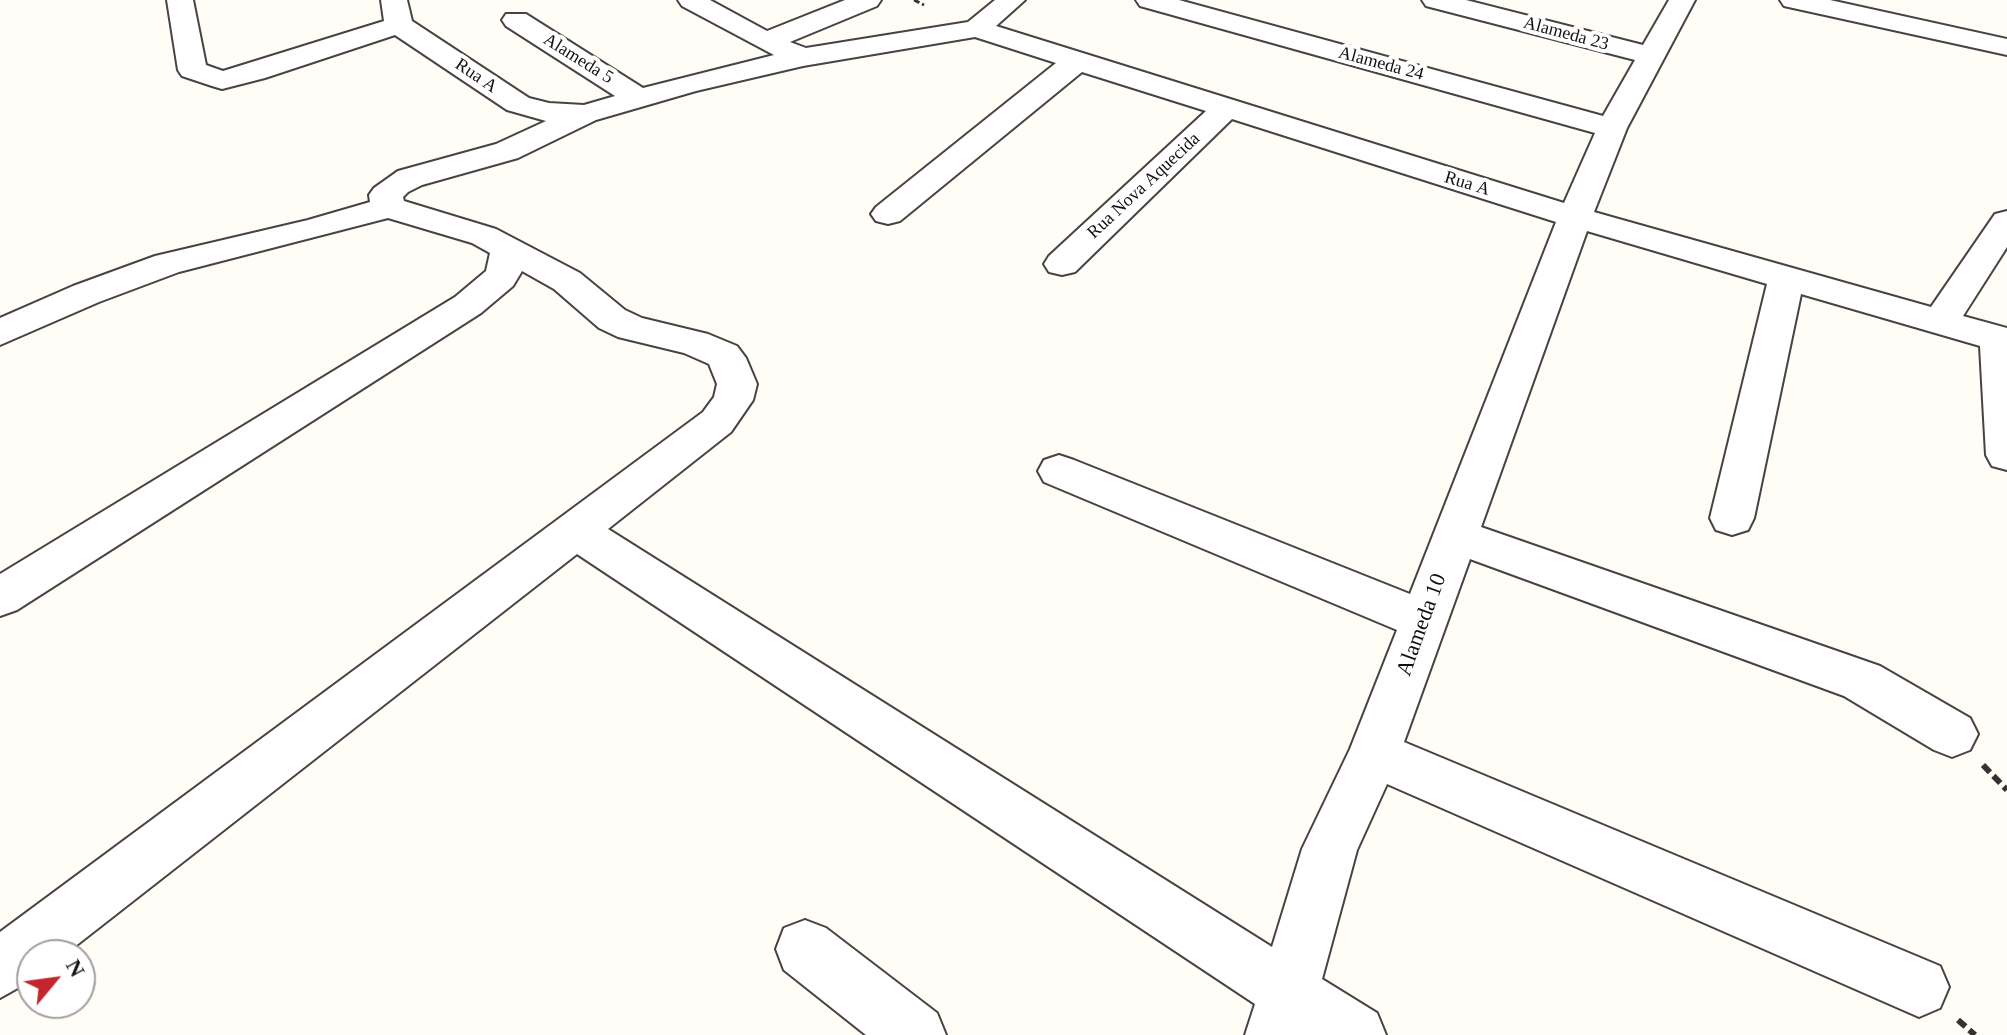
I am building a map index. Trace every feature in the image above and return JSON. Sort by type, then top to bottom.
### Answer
[{"type":"street","points":[[180,0],[192,70],[222,80],[255,72],[318,49],[396,12]]},
{"type":"street","points":[[691,0],[765,42],[803,57]]},
{"type":"street","points":[[765,42],[868,0]]},
{"type":"street","points":[[388,207],[386,195],[410,178],[507,151],[585,114],[803,57],[976,29],[1012,0]]},
{"type":"street","name":"Alameda 24","points":[[1149,0],[1612,128]]},
{"type":"street","name":"Alameda 23","points":[[1435,0],[1651,56]]},
{"type":"street","name":"Alameda 10","points":[[1284,1014],[1330,849],[1374,754],[1575,217],[1612,128],[1682,0]]},
{"type":"street","points":[[1793,0],[2007,47]]},
{"type":"street","name":"Rua A","points":[[396,12],[518,104],[548,112],[585,114]]},
{"type":"street","name":"Alameda 5","points":[[516,20],[639,98]]},
{"type":"street","name":"Rua A","points":[[976,29],[1575,217],[2003,340]]},
{"type":"street","points":[[888,214],[1076,62]]},
{"type":"street","name":"Rua Nova Aquecida","points":[[1062,264],[1225,109]]},
{"type":"street","points":[[0,333],[86,294],[168,264],[318,228],[388,207],[411,216],[463,227],[508,249],[567,281],[612,319],[631,328],[695,343],[723,355],[732,367],[737,384],[733,400],[717,422],[1,961]]},
{"type":"street","points":[[1940,322],[2007,221]]},
{"type":"street","points":[[0,597],[468,305],[500,278],[506,267],[508,249]]},
{"type":"street","points":[[1732,518],[1787,276]]},
{"type":"street","points":[[2003,340],[2007,455]]},
{"type":"street","points":[[1059,471],[1423,620]]},
{"type":"street","points":[[575,530],[1284,1014],[1355,1035]]},
{"type":"street","points":[[1455,536],[1862,681],[1952,734]]},
{"type":"street","points":[[1374,754],[1919,987]]},
{"type":"street","points":[[805,949],[915,1035]]}]
